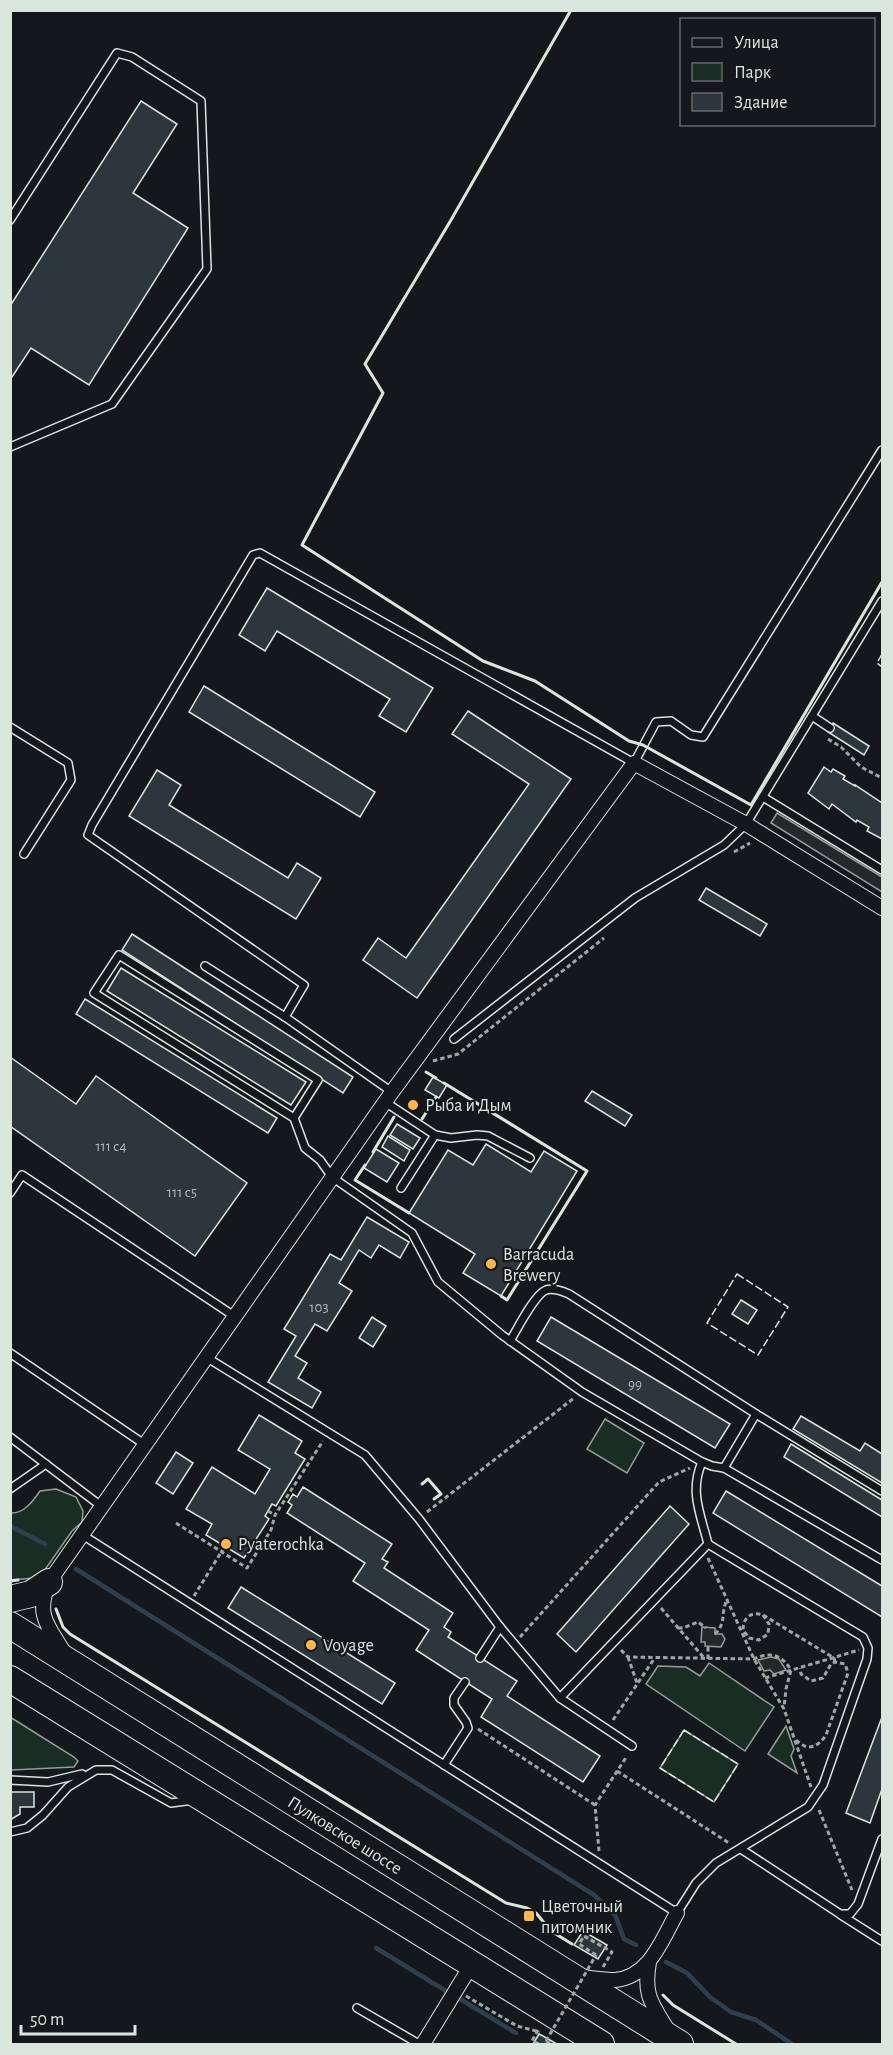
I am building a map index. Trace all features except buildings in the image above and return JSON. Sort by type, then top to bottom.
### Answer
[{"type":"highway","points":[[10,1599],[31,1594],[49,1582]]},
{"type":"highway","name":"Пулковское шоссе","points":[[10,1625],[678,2044]]},
{"type":"highway","points":[[10,1679],[601,2044]]},
{"type":"street","points":[[69,1661],[43,1616],[42,1603],[49,1582],[388,1097],[634,763],[746,824],[882,908]]},
{"type":"street","points":[[570,1976],[615,1980],[630,1977],[649,1962],[677,1913]]},
{"type":"street","points":[[649,1962],[646,1987],[649,1999],[678,2044]]},
{"type":"street","points":[[421,2044],[472,1964]]},
{"type":"lane","points":[[10,220],[117,53],[132,57],[201,101],[207,269],[112,404],[10,447]]},
{"type":"lane","points":[[285,1017],[304,985],[88,835],[253,555],[260,553],[634,763],[656,722],[671,721],[691,735],[703,737],[882,450]]},
{"type":"lane","points":[[454,1039],[635,898],[724,845],[746,824],[882,601]]},
{"type":"lane","points":[[812,716],[830,728]]},
{"type":"lane","points":[[10,727],[68,763],[71,780],[24,854]]},
{"type":"lane","points":[[763,797],[882,870]]},
{"type":"lane","points":[[294,1119],[318,1080],[119,955],[94,993],[294,1119],[304,1148],[320,1160],[332,1177],[411,1233],[438,1282],[510,1341],[582,1392],[702,1462],[724,1468],[882,1560]]},
{"type":"lane","points":[[205,966],[285,1017],[435,1135],[451,1138],[488,1136],[530,1158]]},
{"type":"lane","points":[[401,1188],[435,1135]]},
{"type":"lane","points":[[10,1193],[22,1176],[234,1316]]},
{"type":"lane","points":[[510,1341],[538,1296],[546,1290],[559,1290],[569,1294],[756,1414],[882,1491]]},
{"type":"lane","points":[[10,1353],[144,1444]]},
{"type":"lane","points":[[206,1356],[365,1455],[419,1519],[500,1627],[560,1698],[632,1746]]},
{"type":"lane","points":[[724,1468],[756,1414]]},
{"type":"lane","points":[[10,1437],[100,1506]]},
{"type":"lane","points":[[81,1534],[677,1913],[696,1883],[716,1863],[808,1807],[815,1799],[823,1785],[867,1659],[868,1647],[862,1637],[708,1544],[695,1490],[697,1474],[702,1462]]},
{"type":"lane","points":[[10,1489],[46,1464]]},
{"type":"lane","points":[[560,1698],[708,1544]]},
{"type":"lane","points":[[480,1658],[500,1627]]},
{"type":"lane","points":[[444,1765],[468,1728],[454,1705],[454,1698],[465,1682]]},
{"type":"lane","points":[[10,1780],[48,1782],[96,1770],[112,1770],[171,1803],[206,1799]]},
{"type":"lane","points":[[10,1832],[27,1828],[43,1815],[68,1787],[87,1773]]},
{"type":"lane","points":[[840,1914],[850,1914],[858,1904],[882,1839]]},
{"type":"lane","points":[[741,1849],[882,1941]]},
{"type":"lane","points":[[357,2008],[421,2044]]},
{"type":"path","points":[[806,726],[840,747],[861,767],[882,778]]},
{"type":"path","points":[[726,857],[764,835]]},
{"type":"path","points":[[411,1066],[458,1054],[608,935]]},
{"type":"path","points":[[419,1519],[582,1392]]},
{"type":"path","points":[[176,1523],[247,1568],[271,1530],[275,1515],[328,1432]]},
{"type":"path","points":[[514,1644],[659,1482],[702,1462]]},
{"type":"path","points":[[268,1511],[275,1515]]},
{"type":"path","points":[[708,1544],[708,1562],[754,1659],[784,1709],[815,1799],[858,1904]]},
{"type":"path","points":[[190,1603],[225,1546]]},
{"type":"path","points":[[655,1600],[706,1659]]},
{"type":"path","points":[[715,1634],[723,1624],[723,1611],[727,1600]]},
{"type":"path","points":[[744,1635],[743,1624],[748,1615],[759,1613],[844,1664],[848,1673],[826,1735],[813,1748],[801,1745],[795,1739]]},
{"type":"path","points":[[744,1635],[754,1640],[764,1638],[770,1629],[770,1624],[764,1615]]},
{"type":"path","points":[[676,1627],[683,1628],[698,1622],[706,1628]]},
{"type":"path","points":[[613,1643],[628,1657],[637,1683]]},
{"type":"path","points":[[706,1659],[708,1646]]},
{"type":"path","points":[[765,1678],[835,1660],[868,1647]]},
{"type":"path","points":[[628,1657],[754,1659],[762,1655],[771,1655],[780,1657],[791,1670]]},
{"type":"path","points":[[607,1729],[655,1658]]},
{"type":"path","points":[[800,1668],[806,1679],[818,1681],[823,1678],[835,1660]]},
{"type":"path","points":[[784,1709],[791,1670]]},
{"type":"path","points":[[466,1722],[596,1805]]},
{"type":"path","points":[[600,1864],[596,1805],[632,1746]]},
{"type":"path","points":[[617,1771],[741,1849]]},
{"type":"path","points":[[552,2044],[546,2041],[596,1955],[579,1944],[584,1936],[612,1953],[602,1969]]},
{"type":"path","points":[[457,1990],[517,2026],[538,2030],[532,2041],[538,2044]]},
{"type":"green space","points":[[605,1419],[644,1443],[627,1473],[587,1449]]},
{"type":"green space","points":[[56,1489],[76,1497],[83,1511],[82,1522],[72,1531],[42,1574],[35,1578],[10,1580],[10,1513],[24,1509],[40,1491]]},
{"type":"green space","points":[[709,1663],[774,1707],[745,1751],[646,1684],[658,1666],[686,1667],[700,1676]]},
{"type":"green space","points":[[10,1717],[74,1757],[78,1761],[74,1767],[11,1770]]},
{"type":"green space","points":[[786,1726],[794,1749],[791,1756],[797,1773],[768,1754]]},
{"type":"green space","points":[[684,1730],[738,1764],[714,1802],[660,1768]]},
{"type":"shaded area","points":[[777,813],[882,877],[882,892],[771,823]]},
{"type":"shaded area","points":[[702,1627],[715,1628],[715,1634],[722,1634],[725,1639],[721,1647],[705,1646],[705,1642],[701,1642]]},
{"type":"shaded area","points":[[771,1657],[779,1659],[786,1670],[774,1674],[770,1670],[764,1671],[758,1660]]},
{"type":"waterway","points":[[10,1526],[45,1544]]},
{"type":"waterway","points":[[76,1569],[594,1895],[615,1915],[624,1939],[636,1945]]},
{"type":"waterway","points":[[376,1948],[446,1991]]},
{"type":"waterway","points":[[666,1962],[687,1973],[710,1997],[731,2012],[756,2020],[792,2044]]},
{"type":"waterway","points":[[460,1999],[516,2033]]},
{"type":"fence","points":[[882,654],[877,663],[882,667]]},
{"type":"fence","points":[[737,1274],[788,1307],[758,1355],[707,1323],[737,1274]]},
{"type":"fence","points":[[684,1730],[738,1764],[714,1802],[660,1768],[684,1730]]},
{"type":"wall","points":[[571,10],[451,220],[365,364],[383,393],[302,545],[483,661],[535,681],[629,741],[643,745],[751,805],[882,582]]},
{"type":"wall","points":[[426,1072],[436,1078]]},
{"type":"wall","points":[[444,1083],[587,1171],[507,1300],[501,1296]]},
{"type":"wall","points":[[422,1119],[436,1097]]},
{"type":"wall","points":[[373,1152],[394,1117]]},
{"type":"wall","points":[[365,1165],[355,1180],[409,1213]]},
{"type":"wall","points":[[422,1484],[428,1479],[441,1494],[434,1499]]},
{"type":"wall","points":[[10,1581],[18,1580]]},
{"type":"wall","points":[[56,1609],[63,1627],[70,1634],[506,1903],[527,1908],[536,1913],[551,1931],[572,1944]]},
{"type":"wall","points":[[663,1995],[673,2005],[736,2044]]},
{"type":"place","name":"Рыба и Дым","points":[[413,1105]]},
{"type":"place","name":"Barracuda Brewery","points":[[491,1264]]},
{"type":"place","name":"Pyaterochka","points":[[226,1544]]},
{"type":"place","name":"Voyage","points":[[311,1645]]},
{"type":"place","name":"Цветочный питомник","points":[[529,1916]]}]
